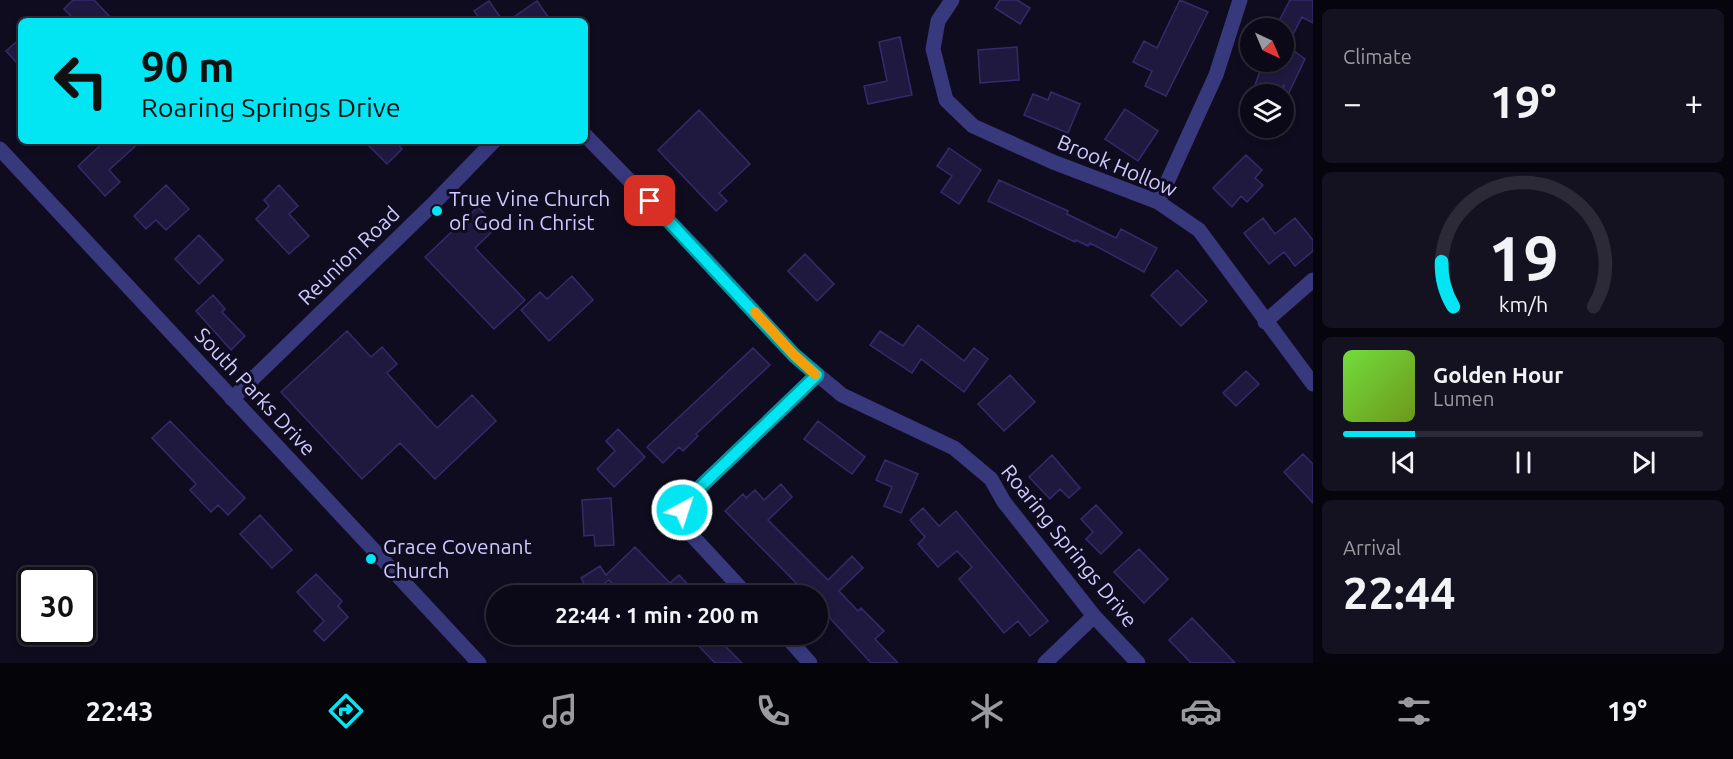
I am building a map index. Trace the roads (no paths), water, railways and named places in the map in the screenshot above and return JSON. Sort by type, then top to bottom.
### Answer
[{"type":"street","name":"Brook Hollow","points":[[952,0],[938,21],[933,49],[946,100],[973,126],[1053,162],[1158,202],[1199,230],[1313,384]]},
{"type":"street","points":[[1158,202],[1216,75],[1240,0]]},
{"type":"street","name":"Roaring Springs Drive","points":[[588,138],[701,254],[794,355],[817,375],[842,395],[954,448],[991,479],[1005,502],[1094,616],[1138,663]]},
{"type":"street","name":"Reunion Road","points":[[232,399],[432,206],[491,144]]},
{"type":"street","name":"South Parks Drive","points":[[0,149],[479,663]]},
{"type":"street","points":[[1265,322],[1313,280]]},
{"type":"street","points":[[738,585],[685,528],[682,510],[694,493],[817,375]]},
{"type":"street","points":[[1045,663],[1094,616]]},
{"type":"street","points":[[794,645],[810,663]]},
{"type":"place","name":"True Vine Church of God in Christ","points":[[437,211]]},
{"type":"place","name":"Grace Covenant Church","points":[[371,559]]}]
